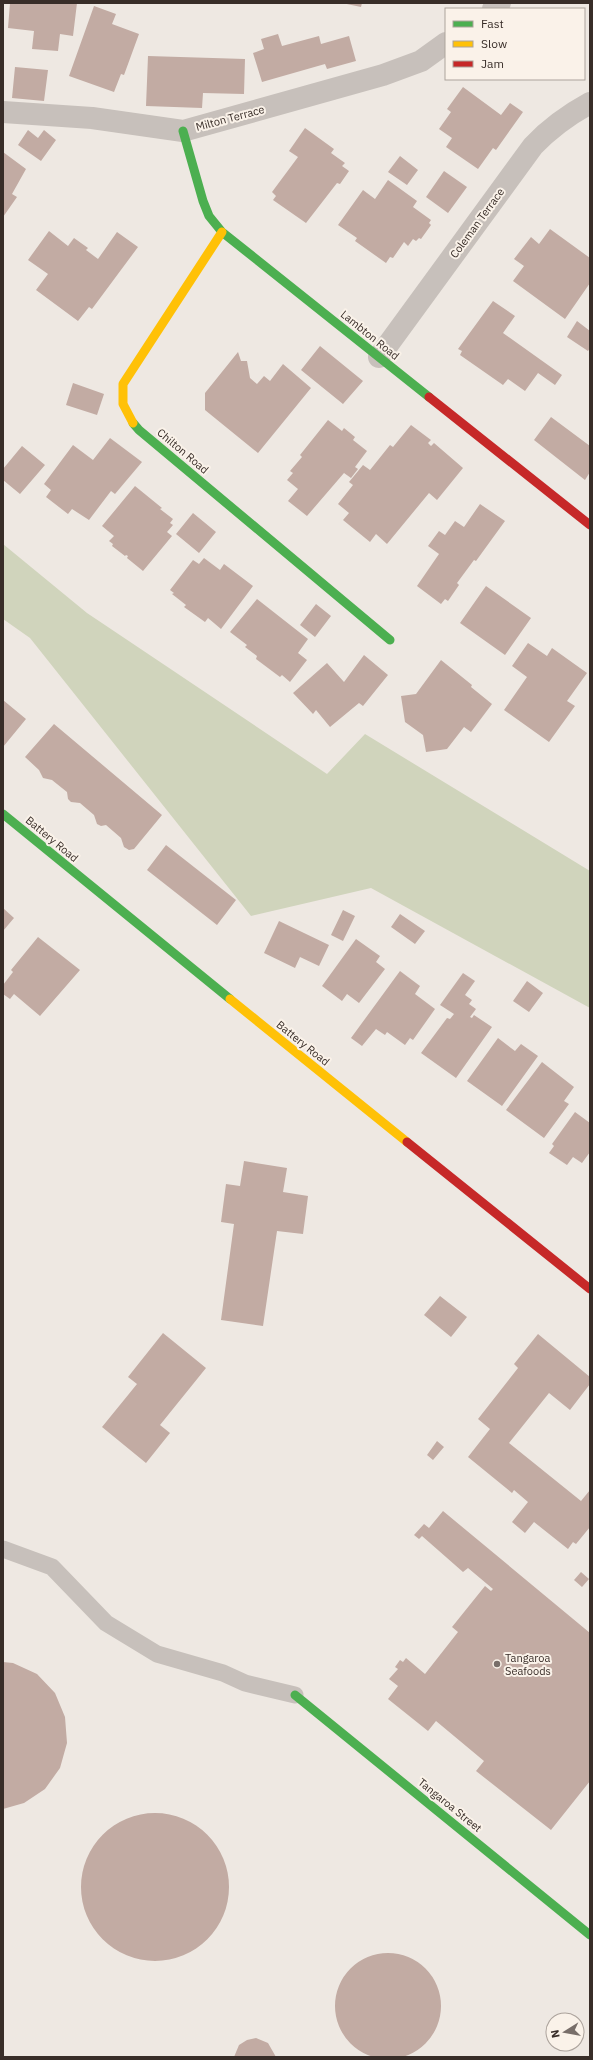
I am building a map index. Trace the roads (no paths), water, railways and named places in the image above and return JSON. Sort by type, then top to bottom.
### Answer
[{"type":"street","name":"Milton Terrace","points":[[3,112],[92,118],[183,131],[384,75],[421,61],[445,44]]},
{"type":"street","name":"Coleman Terrace","points":[[379,358],[533,146],[554,125],[590,103]]},
{"type":"street","name":"Lambton Road","points":[[183,131],[202,201],[210,216],[222,232],[590,525]]},
{"type":"street","name":"Chilton Road","points":[[222,232],[123,384],[121,399],[125,413],[139,430],[390,640]]},
{"type":"street","name":"Battery Road","points":[[3,814],[110,903],[590,1289]]},
{"type":"street","name":"Tangaroa Street","points":[[294,1695],[590,1935]]},
{"type":"lane","points":[[3,1549],[52,1567],[106,1623],[157,1654],[223,1672],[245,1683],[294,1695]]},
{"type":"place","name":"Tangaroa Seafoods","points":[[497,1664]]}]
